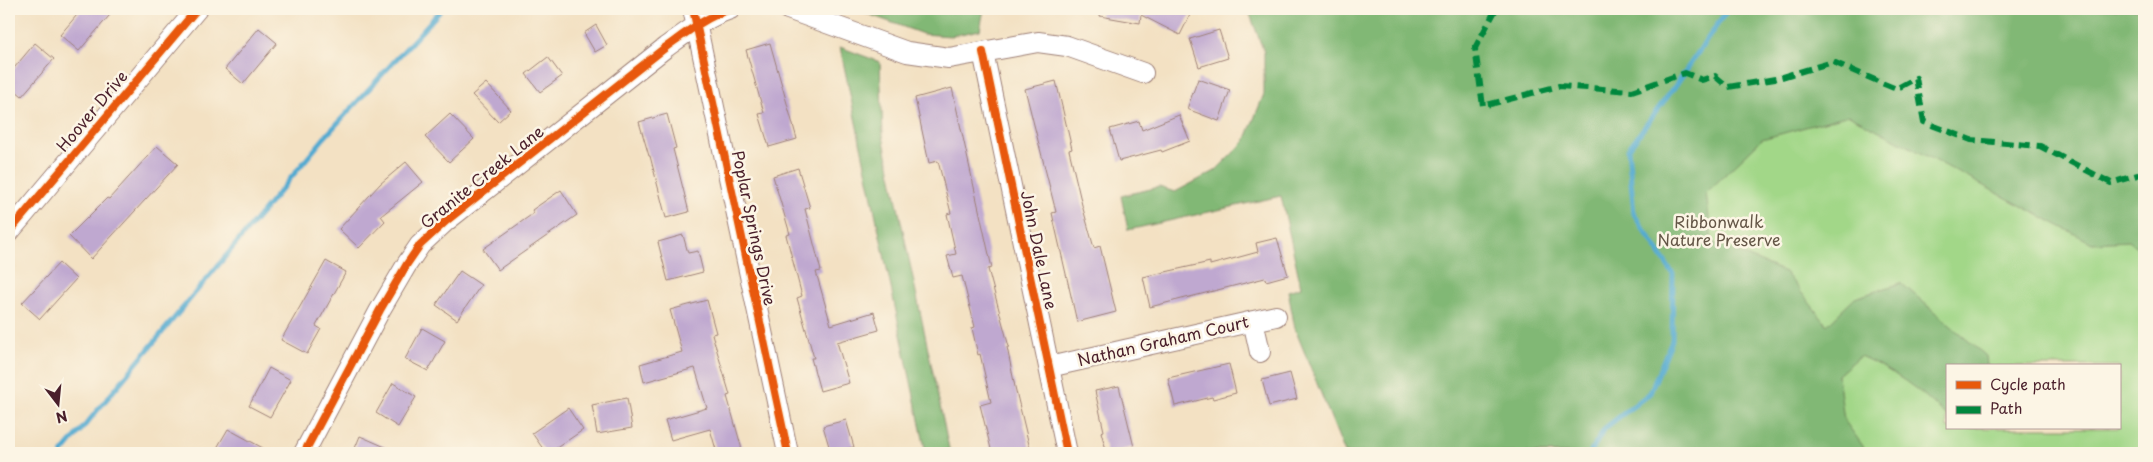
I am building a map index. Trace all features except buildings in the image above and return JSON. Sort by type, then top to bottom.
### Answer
[{"type":"street","name":"Hoover Drive","points":[[9,232],[197,9]]},
{"type":"street","name":"Granite Creek Lane","points":[[304,453],[380,310],[406,264],[420,245],[446,221],[695,17],[716,14],[730,9]]},
{"type":"street","points":[[788,9],[907,52],[949,58],[1038,42],[1066,46],[1143,72]]},
{"type":"street","name":"Poplar Springs Drive","points":[[695,17],[788,453]]},
{"type":"street","name":"John Dale Lane","points":[[983,52],[1067,453]]},
{"type":"street","name":"Nathan Graham Court","points":[[1049,367],[1276,316]]},
{"type":"street","points":[[1253,321],[1260,352]]},
{"type":"green space","points":[[854,9],[984,9],[980,30],[951,36],[923,34]]},
{"type":"green space","name":"Ribbonwalk Nature Preserve","points":[[1248,9],[2144,9],[2144,253],[2129,241],[2092,243],[1849,115],[1762,139],[1706,193],[1712,242],[1785,272],[1827,325],[1855,298],[1901,283],[1986,356],[1987,364],[1946,364],[1946,415],[1906,382],[1860,356],[1838,375],[1844,420],[1868,453],[1345,453],[1295,329],[1288,291],[1301,287],[1281,196],[1128,230],[1121,196],[1159,187],[1175,192],[1215,171],[1245,141],[1264,94],[1264,52]]},
{"type":"green space","name":"Ribbonwalk Nature Preserve","points":[[1293,9],[2144,9],[2144,453],[1382,453]]},
{"type":"green space","points":[[840,47],[880,62],[883,136],[950,453],[926,453]]},
{"type":"waterway","points":[[62,453],[324,138],[442,9]]},
{"type":"waterway","points":[[1590,453],[1605,428],[1650,393],[1672,340],[1673,274],[1634,214],[1628,149],[1673,89],[1728,9]]},
{"type":"marked path","points":[[1496,9],[1475,48],[1483,106],[1559,86],[1632,91],[1685,73],[1702,80],[1715,76],[1728,87],[1775,79],[1833,62],[1896,89],[1916,78],[1924,122],[1971,140],[2040,146],[2111,183],[2144,173]]},
{"type":"cycle path","points":[[9,232],[197,9]]},
{"type":"cycle path","points":[[693,9],[788,453]]},
{"type":"cycle path","points":[[304,453],[380,310],[420,245],[446,221],[666,47],[689,30],[730,9]]},
{"type":"cycle path","points":[[983,52],[1067,453]]}]
